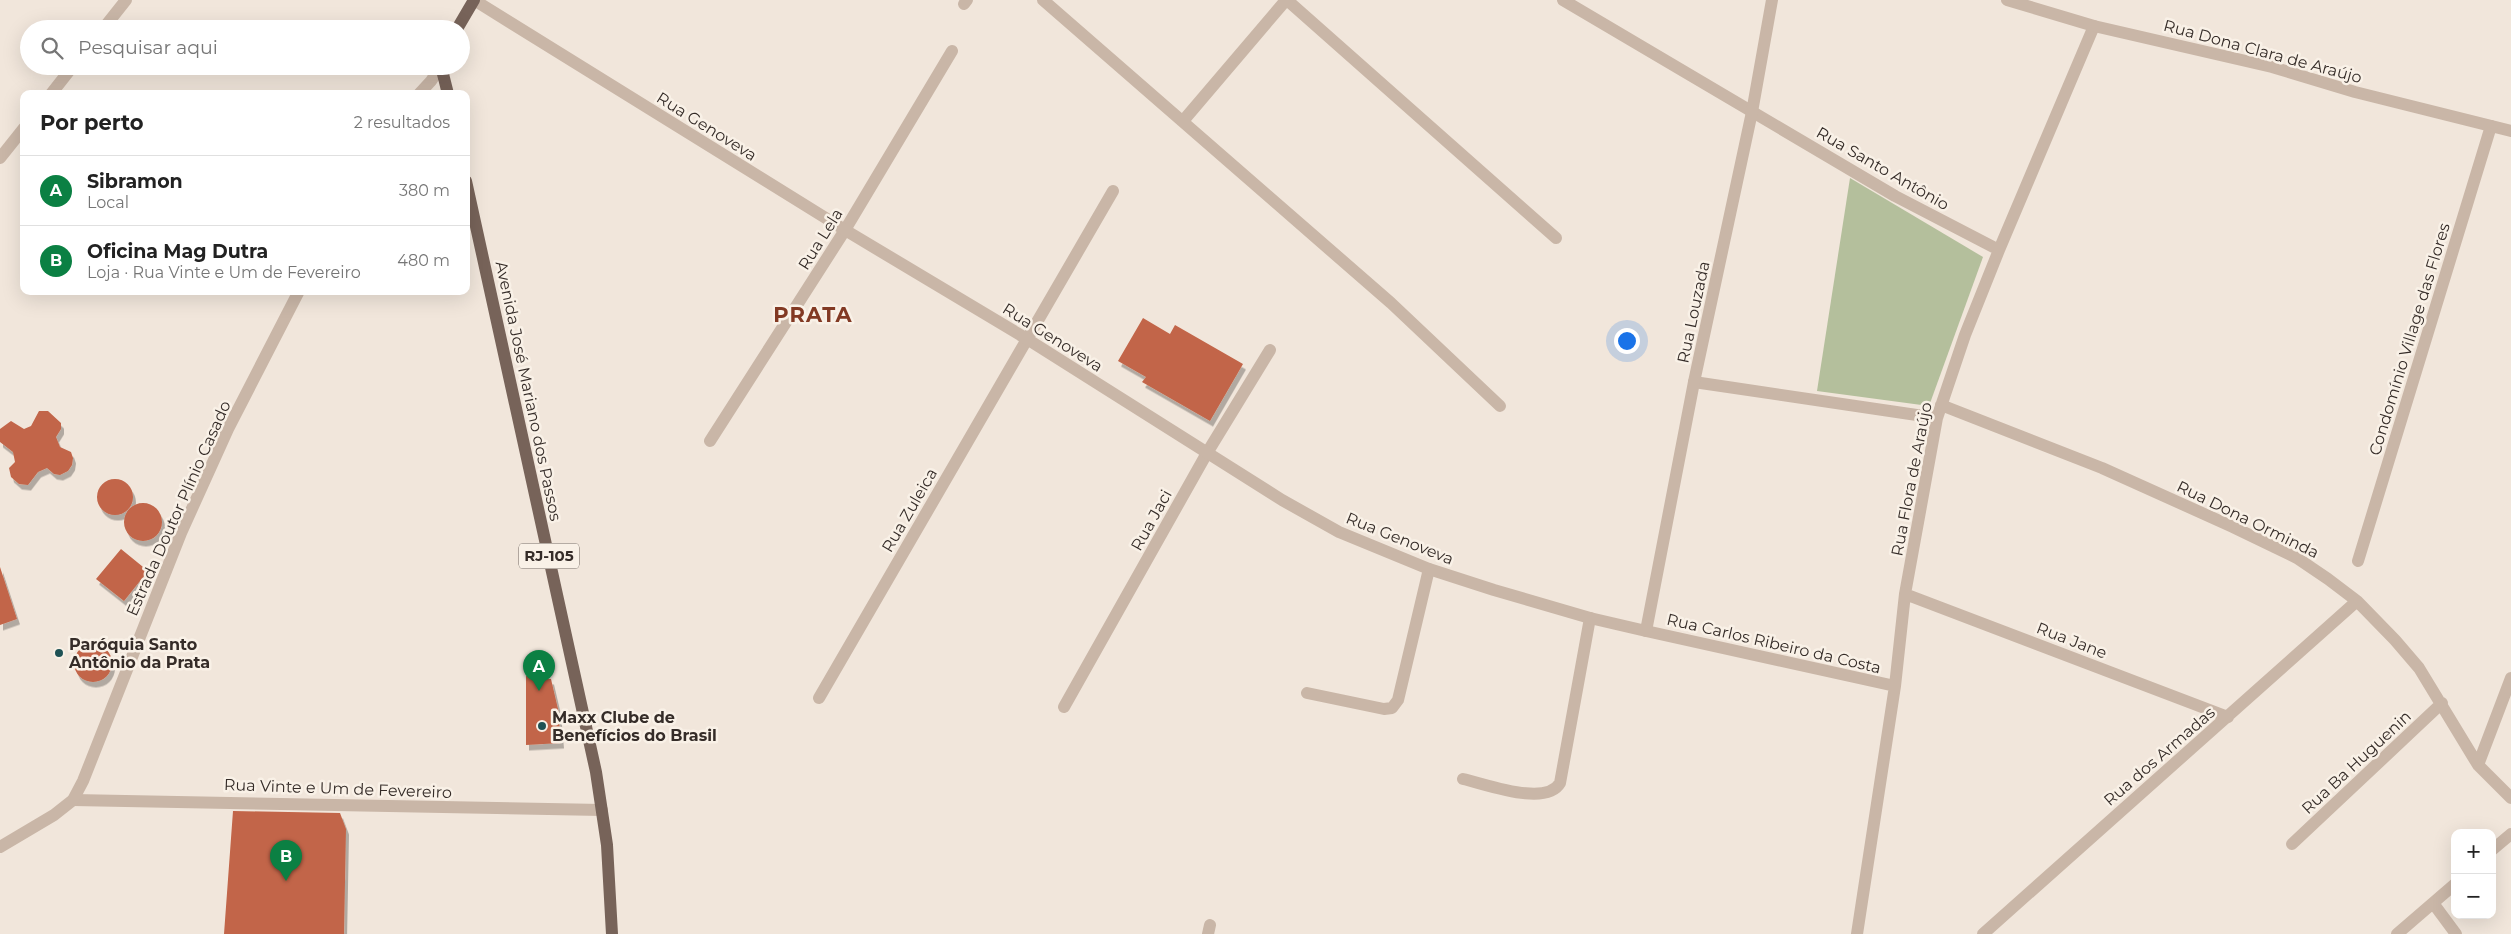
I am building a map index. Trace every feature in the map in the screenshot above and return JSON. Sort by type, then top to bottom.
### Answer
[{"type":"main road","points":[[462,20],[474,0]]},
{"type":"main road","points":[[443,75],[447,90]]},
{"type":"main road","name":"Avenida José Mariano dos Passos","points":[[470,199],[596,772],[607,845],[612,934]]},
{"type":"street","points":[[110,20],[126,0]]},
{"type":"street","name":"Rua Genoveva","points":[[474,0],[845,230],[1027,339],[1207,453],[1339,532],[1429,569],[1590,618],[1646,631]]},
{"type":"street","points":[[1043,0],[1391,303],[1500,406]]},
{"type":"street","points":[[1183,121],[1287,0],[1556,238]]},
{"type":"street","name":"Rua Santo Antônio","points":[[1563,0],[1895,196],[1999,250]]},
{"type":"street","name":"Rua Louzada","points":[[1646,631],[1694,382],[1752,112],[1772,0]]},
{"type":"street","name":"Rua Dona Clara de Araújo","points":[[2008,0],[2094,26],[2272,68],[2355,92],[2511,131]]},
{"type":"street","name":"Rua Flora de Araújo","points":[[1857,934],[1895,686],[1905,594],[1937,418],[1999,250],[2094,26]]},
{"type":"street","name":"Rua Lela","points":[[710,441],[845,230],[952,51]]},
{"type":"street","points":[[54,90],[66,75]]},
{"type":"street","points":[[423,90],[435,75]]},
{"type":"street","name":"Condomínio Village das Flores","points":[[2358,560],[2492,126]]},
{"type":"street","points":[[0,158],[20,133]]},
{"type":"street","name":"Rua Zuleica","points":[[819,698],[1113,191]]},
{"type":"street","name":"Estrada Doutor Plínio Casado","points":[[0,847],[54,815],[72,800],[86,772],[181,532],[228,428],[297,295]]},
{"type":"street","name":"Rua Jaci","points":[[1064,707],[1207,453],[1270,350]]},
{"type":"street","points":[[1694,382],[1937,418]]},
{"type":"street","name":"Rua Dona Orminda","points":[[1941,405],[2102,468],[2233,526],[2297,558],[2356,602],[2395,640],[2419,668],[2478,765],[2511,798]]},
{"type":"street","points":[[1306,693],[1384,709],[1395,705],[1398,700],[1429,569]]},
{"type":"street","name":"Rua Jane","points":[[1905,594],[2228,717]]},
{"type":"street","name":"Rua dos Armadas","points":[[1983,934],[2356,602]]},
{"type":"street","points":[[1463,778],[1537,795],[1556,790],[1560,783],[1590,618]]},
{"type":"street","name":"Rua Carlos Ribeiro da Costa","points":[[1646,631],[1895,686]]},
{"type":"street","points":[[2478,765],[2511,678]]},
{"type":"street","name":"Rua Ba Huguenin","points":[[2292,844],[2442,703]]},
{"type":"street","name":"Rua Vinte e Um de Fevereiro","points":[[72,800],[602,810]]},
{"type":"street","points":[[2496,847],[2511,834]]},
{"type":"street","points":[[2397,934],[2451,887]]},
{"type":"street","points":[[2433,903],[2456,934]]},
{"type":"green space","points":[[1850,178],[1983,257],[1929,406],[1817,391]]},
{"type":"building","points":[[1143,318],[1170,334],[1175,325],[1243,364],[1210,421],[1142,382],[1146,377],[1118,361]]},
{"type":"building","points":[[39,411],[48,411],[61,423],[61,429],[56,437],[60,447],[71,452],[73,458],[72,465],[68,471],[60,475],[54,474],[47,468],[38,472],[28,485],[19,484],[11,477],[9,468],[15,462],[13,452],[0,442],[0,429],[11,421],[24,429],[31,426]]},
{"type":"building","points":[[115,479],[122,480],[128,484],[132,490],[132,504],[128,510],[122,514],[115,515],[108,514],[102,510],[98,504],[97,497],[98,490],[102,484],[108,480]]},
{"type":"building","points":[[143,503],[156,509],[162,522],[156,535],[143,541],[130,535],[124,522],[130,509]]},
{"type":"building","points":[[121,549],[148,571],[124,601],[96,579]]},
{"type":"building","points":[[0,567],[17,619],[0,625]]},
{"type":"building","points":[[93,644],[106,650],[112,663],[106,676],[93,682],[80,676],[74,663],[80,650]]},
{"type":"building","name":"Maxx Clube de Benefícios do Brasil","points":[[526,676],[551,679],[558,709],[561,743],[526,745]]},
{"type":"building","points":[[233,811],[340,813],[346,829],[344,934],[224,934]]},
{"type":"place","name":"Paróquia Santo Antônio da Prata","points":[[59,653]]},
{"type":"place","name":"Sibramon","points":[[539,691]]},
{"type":"place","name":"Maxx Clube de Benefícios do Brasil","points":[[542,726]]},
{"type":"place","name":"Oficina Mag Dutra","points":[[286,881]]},
{"type":"district","name":"PRATA","points":[[813,315]]}]
